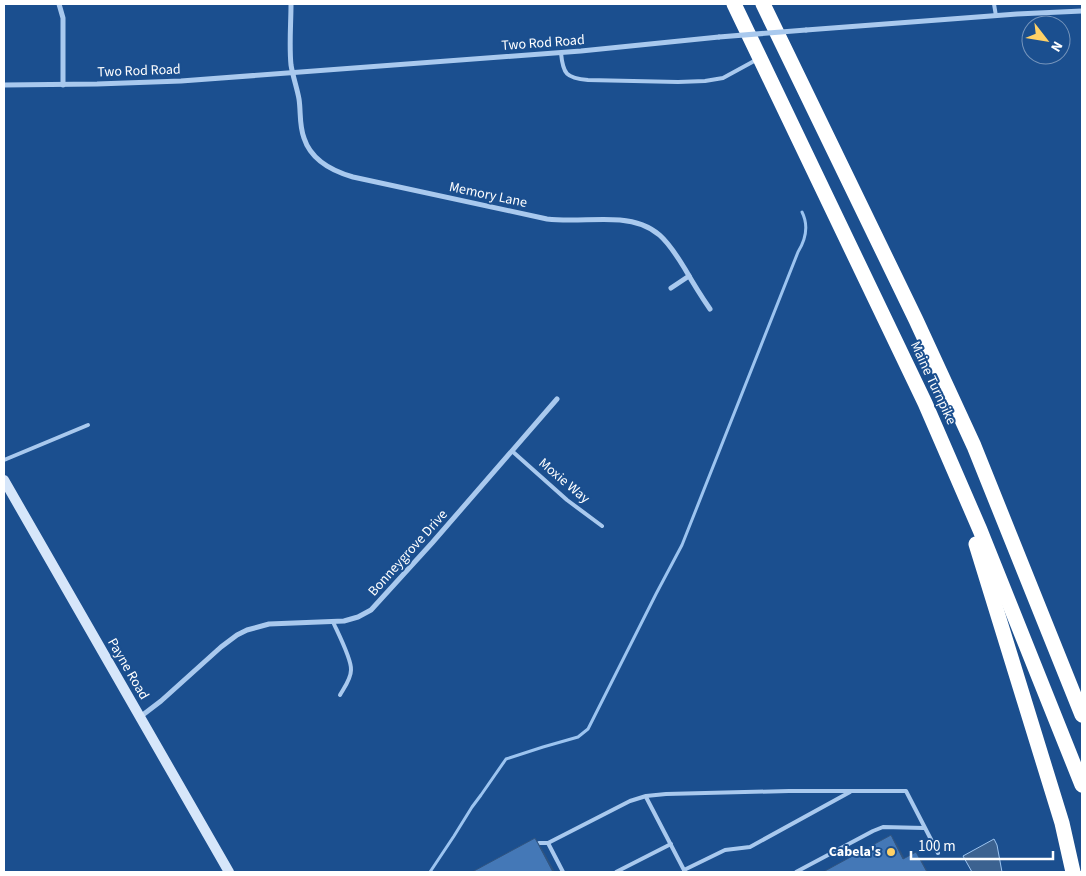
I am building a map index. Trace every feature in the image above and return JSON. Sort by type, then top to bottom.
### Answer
[{"type":"highway","name":"Maine Turnpike","points":[[734,4],[925,403],[984,539],[1082,785]]},
{"type":"highway","name":"Maine Turnpike","points":[[763,4],[916,320],[974,446],[1082,715]]},
{"type":"highway","points":[[953,466],[1011,662],[1062,823],[1073,872]]},
{"type":"highway","points":[[1067,678],[1082,693]]},
{"type":"main road","name":"Payne Road","points":[[4,480],[229,872]]},
{"type":"street","points":[[59,4],[63,18],[63,85]]},
{"type":"street","name":"Memory Lane","points":[[291,4],[292,72],[299,101],[300,120],[304,138],[310,150],[327,166],[337,172],[362,179],[546,219],[568,221],[614,220],[637,223],[653,230],[666,241],[710,309]]},
{"type":"street","name":"Two Rod Road","points":[[4,85],[181,81],[561,53],[806,30],[1082,11]]},
{"type":"street","points":[[671,288],[689,276]]},
{"type":"street","name":"Bonneygrove Drive","points":[[140,717],[162,701],[221,647],[247,630],[269,624],[344,621],[358,617],[371,610],[557,399]]},
{"type":"lane","points":[[994,4],[996,16]]},
{"type":"lane","points":[[561,53],[564,72],[570,77],[578,79],[678,82],[705,82],[723,78],[760,58]]},
{"type":"lane","points":[[4,460],[88,425]]},
{"type":"lane","name":"Moxie Way","points":[[512,451],[567,500],[602,526]]},
{"type":"lane","points":[[333,622],[352,669],[350,677],[340,695]]},
{"type":"lane","points":[[532,847],[540,843],[548,843],[630,802],[646,796],[789,791],[906,791],[938,853]]},
{"type":"lane","points":[[646,796],[684,871],[725,850],[750,847],[852,791]]},
{"type":"lane","points":[[796,872],[883,827],[924,828]]},
{"type":"lane","points":[[548,843],[563,872]]},
{"type":"lane","points":[[616,872],[670,844]]},
{"type":"water","points":[[994,839],[997,845],[1002,872],[972,872],[963,856]]},
{"type":"building","points":[[891,835],[903,859],[916,852],[927,872],[823,872]]},
{"type":"building","points":[[535,838],[553,872],[472,872]]},
{"type":"waterway","points":[[430,872],[506,759],[578,737],[588,729],[682,545],[803,242],[806,227],[802,212]]},
{"type":"place","name":"Cabela's","points":[[891,852]]}]
